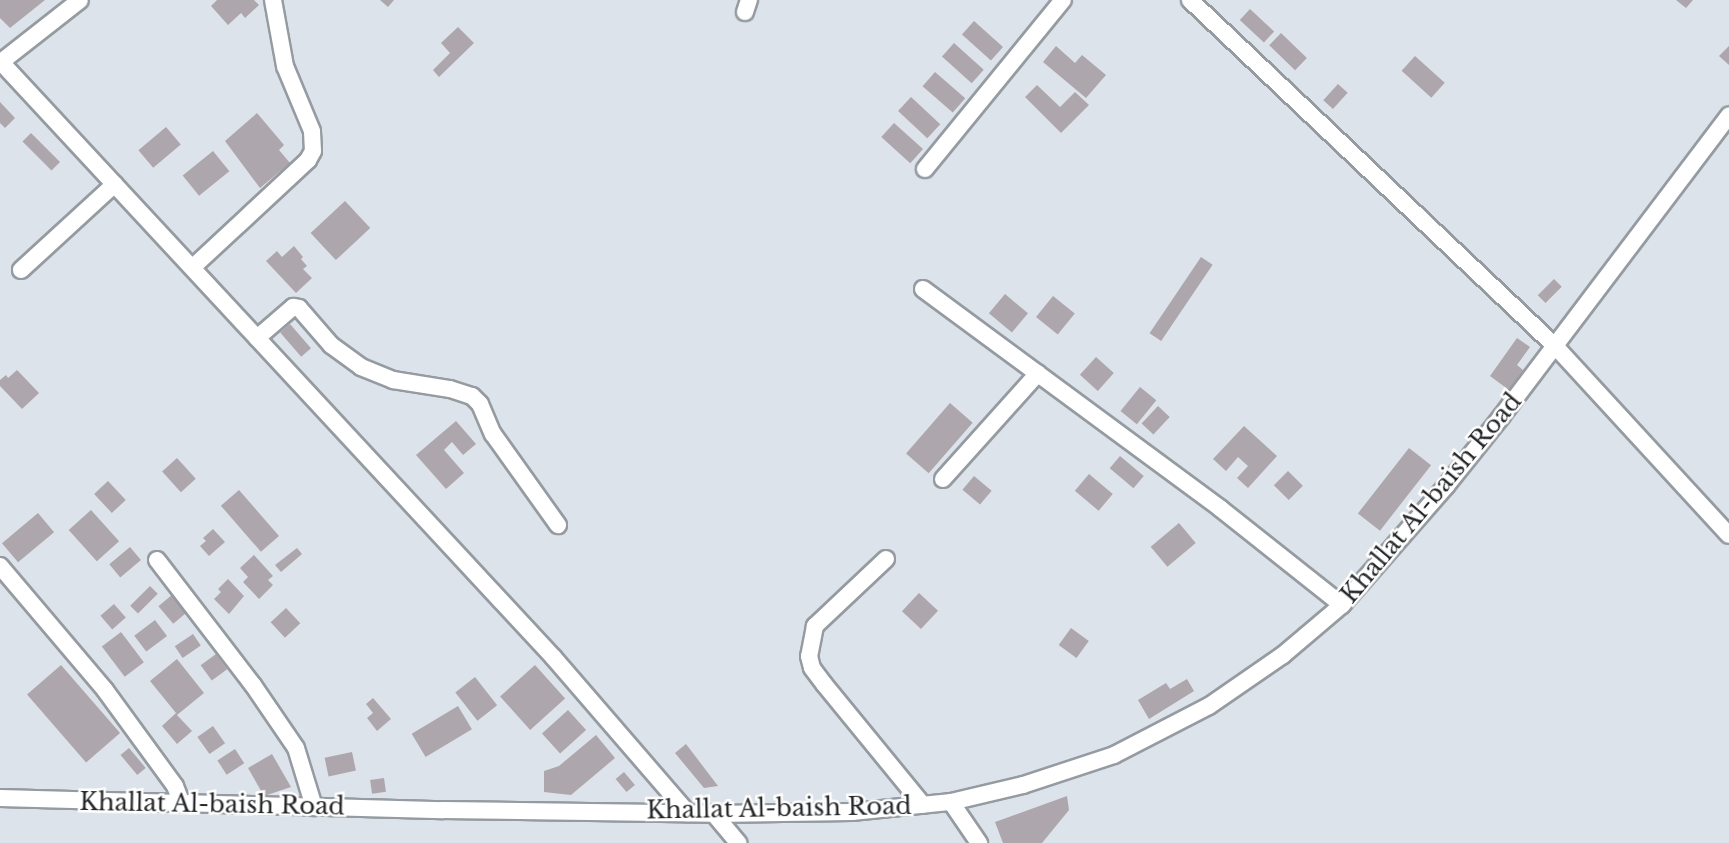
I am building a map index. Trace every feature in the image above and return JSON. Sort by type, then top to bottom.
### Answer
[{"type":"street","points":[[80,0],[0,62],[554,658],[688,813]]},
{"type":"street","points":[[193,267],[308,160],[313,151],[312,131],[285,66],[273,0]]},
{"type":"street","points":[[925,169],[1062,0]]},
{"type":"street","points":[[1190,0],[1556,347],[1729,535]]},
{"type":"street","name":"Khallat Al-baish Road","points":[[0,798],[714,814],[852,812],[951,802],[1023,785],[1114,755],[1209,706],[1283,655],[1342,605],[1446,486],[1556,347],[1727,121]]},
{"type":"street","points":[[21,270],[114,184]]},
{"type":"street","points":[[923,289],[1221,509],[1342,605]]},
{"type":"street","points":[[257,338],[293,307],[299,308],[331,345],[361,367],[393,380],[450,388],[472,396],[480,404],[493,434],[558,525]]},
{"type":"street","points":[[943,479],[1038,373]]},
{"type":"street","points":[[887,559],[816,626],[809,656],[812,668],[824,684],[923,805]]},
{"type":"street","points":[[157,560],[253,685],[296,748],[314,807]]},
{"type":"street","points":[[0,566],[105,690],[175,786],[182,804]]},
{"type":"street","points":[[951,802],[979,843]]},
{"type":"street","points":[[714,814],[738,843]]},
{"type":"building","points":[[0,0],[45,0],[10,28],[0,18]]},
{"type":"building","points":[[217,0],[254,0],[259,5],[245,18],[241,13],[228,25],[211,6]]},
{"type":"building","points":[[380,0],[394,0],[388,7]]},
{"type":"building","points":[[1676,0],[1693,0],[1686,8]]},
{"type":"building","points":[[1250,9],[1274,32],[1264,42],[1240,20]]},
{"type":"building","points":[[974,21],[1003,47],[991,60],[962,34]]},
{"type":"building","points":[[458,27],[474,43],[439,77],[433,70],[450,53],[441,43]]},
{"type":"building","points":[[1281,33],[1307,58],[1295,70],[1269,45]]},
{"type":"building","points":[[954,43],[984,70],[972,83],[942,56]]},
{"type":"building","points":[[1056,46],[1075,63],[1082,55],[1106,75],[1086,98],[1043,62]]},
{"type":"building","points":[[1729,46],[1729,65],[1719,56]]},
{"type":"building","points":[[1415,56],[1445,83],[1431,98],[1402,71]]},
{"type":"building","points":[[935,72],[965,98],[953,113],[923,86]]},
{"type":"building","points":[[1338,84],[1348,93],[1333,109],[1323,100]]},
{"type":"building","points":[[1037,85],[1060,107],[1075,92],[1089,105],[1061,133],[1025,97]]},
{"type":"building","points":[[911,97],[940,124],[927,138],[898,111]]},
{"type":"building","points":[[0,102],[15,118],[5,128],[0,123]]},
{"type":"building","points":[[257,113],[284,145],[279,150],[290,163],[260,188],[225,141]]},
{"type":"building","points":[[894,123],[923,149],[910,163],[881,137]]},
{"type":"building","points":[[166,127],[181,145],[153,168],[138,150]]},
{"type":"building","points":[[31,133],[60,162],[52,170],[23,141]]},
{"type":"building","points":[[213,151],[229,171],[199,196],[183,176]]},
{"type":"building","points":[[345,201],[370,228],[336,260],[311,233]]},
{"type":"building","points":[[294,246],[307,266],[303,269],[312,278],[296,293],[266,261],[277,251],[282,257]]},
{"type":"building","points":[[1201,257],[1213,265],[1161,341],[1150,333]]},
{"type":"building","points":[[1554,279],[1562,287],[1546,303],[1538,295]]},
{"type":"building","points":[[1005,294],[1028,313],[1012,332],[989,313]]},
{"type":"building","points":[[1053,296],[1075,314],[1058,335],[1036,317]]},
{"type":"building","points":[[290,324],[311,348],[301,357],[280,333]]},
{"type":"building","points":[[1517,338],[1530,347],[1517,365],[1523,370],[1509,390],[1490,376]]},
{"type":"building","points":[[1096,357],[1114,373],[1098,391],[1080,375]]},
{"type":"building","points":[[17,370],[39,393],[22,409],[0,386],[0,380],[6,375],[8,378]]},
{"type":"building","points":[[1140,387],[1156,400],[1137,424],[1120,411]]},
{"type":"building","points":[[950,403],[973,423],[929,473],[906,454]]},
{"type":"building","points":[[1158,406],[1170,417],[1153,434],[1142,424]]},
{"type":"building","points":[[456,421],[476,444],[463,455],[452,442],[444,450],[464,473],[446,489],[416,455]]},
{"type":"building","points":[[1244,426],[1277,456],[1248,488],[1237,478],[1248,466],[1238,457],[1226,471],[1213,459]]},
{"type":"building","points":[[1409,448],[1431,465],[1380,531],[1358,513]]},
{"type":"building","points":[[1120,456],[1144,476],[1133,488],[1110,468]]},
{"type":"building","points":[[177,458],[196,479],[181,492],[162,471]]},
{"type":"building","points":[[1288,471],[1303,486],[1289,500],[1274,485]]},
{"type":"building","points":[[1089,474],[1113,494],[1099,511],[1075,491]]},
{"type":"building","points":[[974,476],[992,491],[980,505],[962,490]]},
{"type":"building","points":[[108,481],[126,500],[112,513],[94,494]]},
{"type":"building","points":[[239,490],[279,536],[261,552],[221,506]]},
{"type":"building","points":[[91,510],[119,541],[97,561],[69,530]]},
{"type":"building","points":[[38,513],[54,532],[18,562],[2,543]]},
{"type":"building","points":[[1179,523],[1196,543],[1167,567],[1151,547]]},
{"type":"building","points":[[213,529],[225,542],[209,556],[200,546],[206,541],[203,538]]},
{"type":"building","points":[[130,547],[141,560],[120,577],[109,564]]},
{"type":"building","points":[[297,548],[302,554],[281,572],[275,565]]},
{"type":"building","points":[[254,555],[273,576],[268,580],[273,585],[259,599],[243,582],[248,577],[240,568]]},
{"type":"building","points":[[228,579],[244,596],[229,614],[214,599],[221,592],[218,589]]},
{"type":"building","points":[[150,586],[158,594],[138,614],[130,606]]},
{"type":"building","points":[[919,593],[938,611],[921,629],[902,611]]},
{"type":"building","points":[[173,594],[188,612],[173,624],[158,606]]},
{"type":"building","points":[[114,604],[126,618],[112,629],[100,616]]},
{"type":"building","points":[[286,608],[300,623],[285,638],[271,622]]},
{"type":"building","points":[[155,620],[167,636],[146,652],[134,636]]},
{"type":"building","points":[[1071,628],[1089,641],[1076,658],[1059,645]]},
{"type":"building","points":[[121,632],[144,662],[125,677],[102,646]]},
{"type":"building","points":[[193,634],[201,646],[183,658],[175,646]]},
{"type":"building","points":[[216,654],[227,669],[212,681],[201,665]]},
{"type":"building","points":[[177,659],[204,693],[177,715],[192,731],[177,744],[162,726],[176,713],[150,681]]},
{"type":"building","points":[[61,665],[120,733],[86,762],[27,695]]},
{"type":"building","points":[[535,665],[565,698],[530,730],[500,696]]},
{"type":"building","points":[[475,677],[497,705],[477,721],[455,692]]},
{"type":"building","points":[[1187,679],[1194,691],[1149,719],[1138,700],[1166,683],[1170,689]]},
{"type":"building","points":[[373,698],[391,719],[377,731],[367,718],[373,713],[366,704]]},
{"type":"building","points":[[458,706],[472,729],[426,757],[412,734]]},
{"type":"building","points":[[568,710],[586,730],[560,753],[542,733]]},
{"type":"building","points":[[213,726],[225,743],[209,754],[197,737]]},
{"type":"building","points":[[596,735],[615,758],[571,795],[544,792],[544,771],[559,766]]},
{"type":"building","points":[[686,744],[718,786],[704,788],[675,753]]},
{"type":"building","points":[[129,748],[146,768],[137,775],[121,755]]},
{"type":"building","points":[[235,749],[244,763],[227,775],[217,760]]},
{"type":"building","points":[[352,752],[356,771],[329,776],[325,758]]},
{"type":"building","points":[[272,754],[291,787],[264,796],[248,768]]},
{"type":"building","points":[[624,772],[635,785],[627,792],[616,779]]},
{"type":"building","points":[[384,778],[386,792],[372,794],[370,780]]},
{"type":"building","points":[[1067,796],[1069,810],[1042,843],[1003,843],[995,822]]}]
